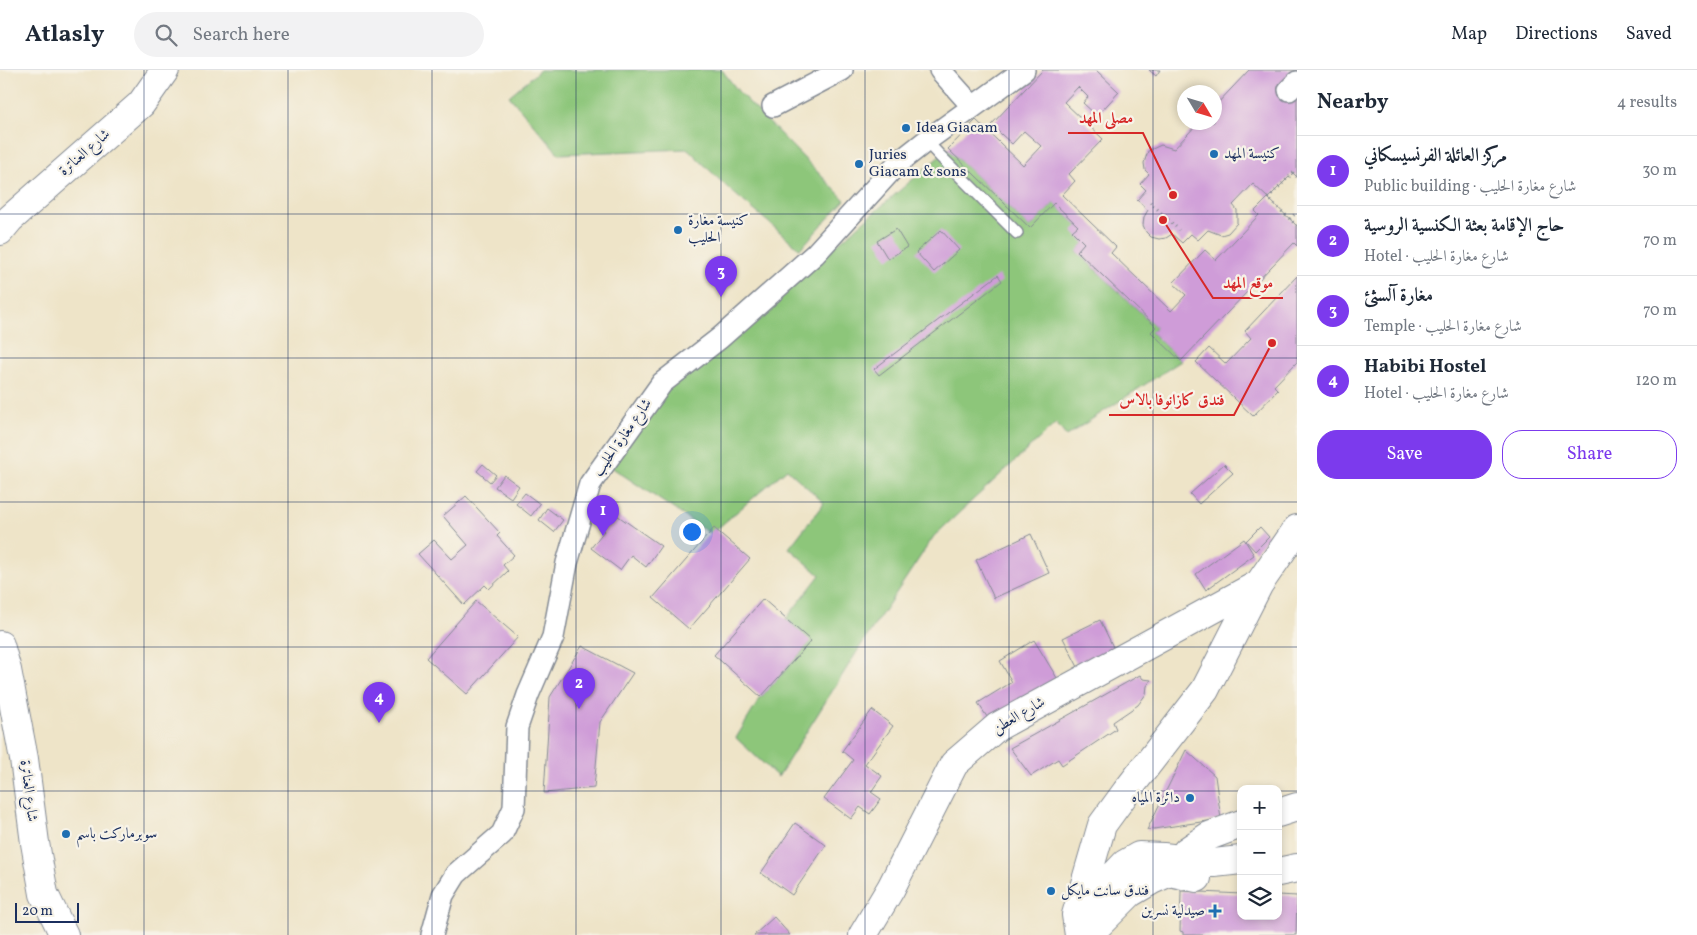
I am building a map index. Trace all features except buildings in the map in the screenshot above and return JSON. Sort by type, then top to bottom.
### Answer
[{"type":"street","name":"شارع العناترة","points":[[0,231],[10,219],[141,104],[165,70]]},
{"type":"street","points":[[772,106],[842,70]]},
{"type":"street","points":[[940,70],[973,107]]},
{"type":"street","name":"شارع مغارة الحليب","points":[[432,935],[443,895],[456,874],[502,834],[514,808],[517,727],[528,695],[553,637],[567,564],[590,484],[662,383],[720,338],[815,254],[898,163],[1024,70]]},
{"type":"street","points":[[1082,928],[1102,825],[1205,690],[1259,584],[1297,529]]},
{"type":"street","name":"شارع العطن","points":[[864,935],[891,888],[954,764],[997,727],[1259,584]]},
{"type":"street","name":"شارع العناترة","points":[[0,645],[24,759],[34,843],[44,894],[64,935]]},
{"type":"street","points":[[1282,812],[1297,807]]},
{"type":"street","points":[[1102,825],[1107,854],[1120,877],[1133,881],[1168,871],[1237,860]]},
{"type":"street","points":[[1082,928],[1094,929],[1130,893],[1168,871],[1187,851],[1209,836],[1237,826]]},
{"type":"street","points":[[1282,855],[1297,853]]},
{"type":"street","points":[[1282,871],[1297,868]]},
{"type":"street","points":[[1168,871],[1204,879],[1237,877]]},
{"type":"street","points":[[1082,928],[1118,872]]},
{"type":"lane","points":[[926,141],[1017,233]]},
{"type":"path","points":[[1297,177],[1293,172],[1268,198],[1297,226]]},
{"type":"path","points":[[1150,202],[1179,230]]},
{"type":"path","points":[[1290,219],[1297,212]]},
{"type":"green space","points":[[540,70],[722,70],[738,91],[845,200],[800,249],[729,189],[688,149],[559,154],[509,96]]},
{"type":"green space","points":[[948,149],[1030,228],[1054,203],[1078,226],[1084,243],[1077,252],[1156,327],[1151,332],[1181,361],[1066,436],[1056,423],[934,536],[860,647],[778,777],[736,738],[761,697],[811,642],[786,619],[820,575],[789,548],[824,503],[787,469],[711,534],[608,465],[664,393]]},
{"type":"place","name":"Idea Giacam","points":[[906,128]]},
{"type":"place","name":"كنيسة المهد","points":[[1214,154]]},
{"type":"place","name":"Juries Giacam & sons","points":[[859,164]]},
{"type":"place","name":"مصلى المهد","points":[[1173,195]]},
{"type":"place","name":"موقع المهد","points":[[1163,220]]},
{"type":"place","name":"كنيسة مغارة الحليب","points":[[678,230]]},
{"type":"place","name":"مغارة آلسثئ","points":[[721,297]]},
{"type":"place","name":"فندق كازانوفا بالاس","points":[[1272,343]]},
{"type":"place","name":"مركز العائلة الفرنسيسكاني","points":[[603,536]]},
{"type":"place","name":"حاج الإقامة بعثة الكنسية الروسية","points":[[579,709]]},
{"type":"place","name":"Habibi Hostel","points":[[379,723]]},
{"type":"place","name":"دائرة المياه","points":[[1190,798]]},
{"type":"place","name":"سوبرماركت باسم","points":[[66,834]]},
{"type":"place","name":"فندق سانت مايكل","points":[[1051,891]]},
{"type":"place","name":"صيدلية نسرين","points":[[1215,911]]}]
